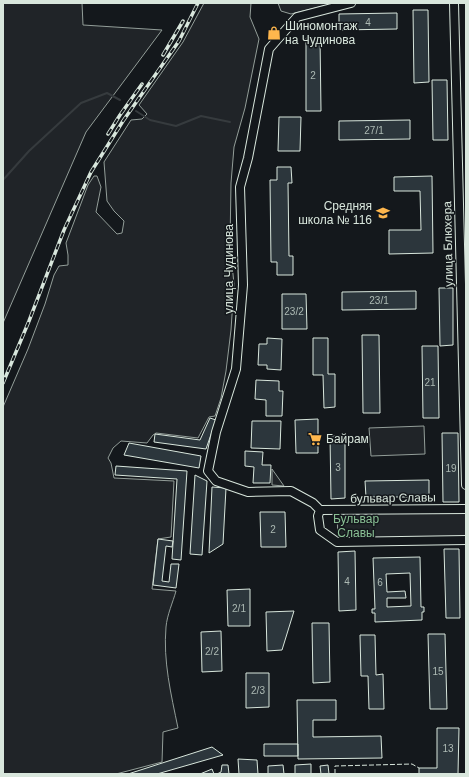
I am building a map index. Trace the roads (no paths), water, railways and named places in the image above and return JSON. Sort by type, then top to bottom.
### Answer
[{"type":"street","name":"улица Чудинова","points":[[320,510],[313,502],[291,491],[248,492],[216,481],[208,471],[216,432],[236,369],[243,285],[240,187],[248,158],[269,49],[298,17],[351,3]]},
{"type":"street","name":"улица Блюхера","points":[[454,3],[466,485]]},
{"type":"street","name":"бульвар Славы","points":[[320,510],[466,509]]},
{"type":"street","points":[[320,510],[318,516],[320,530],[323,534],[337,542],[466,540]]},
{"type":"waterway","points":[[3,180],[29,151],[81,103],[107,93],[120,100]]},
{"type":"waterway","points":[[136,111],[150,120],[176,126],[201,116],[230,122]]},
{"type":"railway","points":[[3,383],[64,230],[91,172],[123,121],[179,41],[198,3]]},
{"type":"railway","points":[[163,55],[183,21]]},
{"type":"railway","points":[[108,134],[142,84]]},
{"type":"place","name":"Шиномонтаж на Чудинова","points":[[274,33]]},
{"type":"place","name":"Средняя школа № 116","points":[[383,213]]},
{"type":"place","name":"Байрам","points":[[315,439]]},
{"type":"park label","name":"Бульвар Славы","points":[[356,526]]}]
